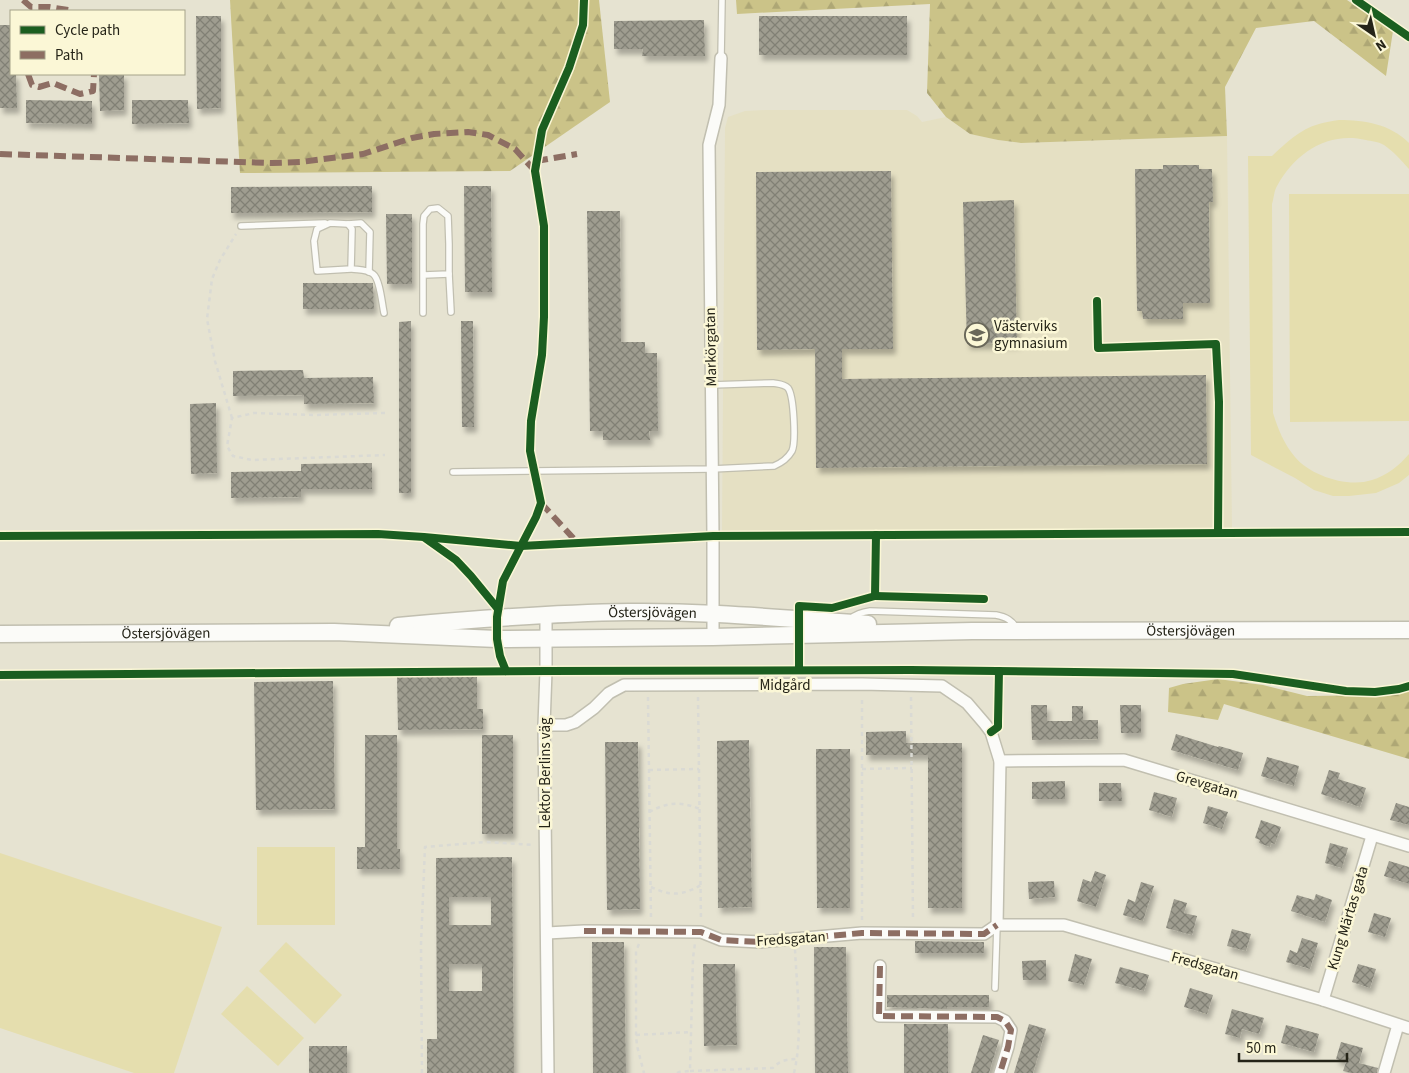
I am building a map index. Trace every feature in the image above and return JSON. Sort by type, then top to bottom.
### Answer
[{"type":"main road","name":"Östersjövägen","points":[[334,632],[546,614],[630,612],[713,614],[972,631]]},
{"type":"main road","name":"Östersjövägen","points":[[0,634],[334,632],[497,639],[713,637],[972,631],[1409,630]]},
{"type":"street","name":"Markörgatan","points":[[713,637],[710,145],[719,105],[721,58]]},
{"type":"street","name":"Lektor Berlins väg","points":[[546,614],[544,725],[548,1073]]},
{"type":"street","name":"Midgård","points":[[544,725],[566,725],[575,722],[594,708],[609,693],[624,686],[862,684],[942,686],[967,704],[991,732],[1000,761]]},
{"type":"street","name":"Grevgatan","points":[[1000,761],[1124,760],[1409,846]]},
{"type":"street","points":[[997,925],[1000,761]]},
{"type":"street","name":"Kung Märtas gata","points":[[1323,1000],[1372,836]]},
{"type":"street","name":"Fredsgatan","points":[[547,933],[584,931],[699,932],[721,940],[760,942],[862,933],[984,934],[997,925],[1064,925],[1323,1000],[1403,1026]]},
{"type":"street","points":[[880,966],[879,1016],[997,1017],[1005,1020],[1011,1030],[1000,1073]]},
{"type":"street","points":[[1384,1073],[1403,1026]]},
{"type":"lane","points":[[721,58],[722,0]]},
{"type":"lane","points":[[423,313],[424,216],[430,209],[438,208],[448,216],[448,274],[451,312]]},
{"type":"lane","points":[[330,223],[317,229],[314,241],[317,271],[351,269],[369,272],[374,275],[379,285],[384,313]]},
{"type":"lane","points":[[241,226],[361,223],[370,232],[369,272]]},
{"type":"lane","points":[[348,224],[352,229],[351,269]]},
{"type":"lane","points":[[424,275],[448,274]]},
{"type":"lane","points":[[453,472],[712,470],[774,466],[787,458],[794,444],[792,396],[788,388],[773,383],[711,385]]},
{"type":"lane","points":[[845,623],[854,616],[870,611],[996,615],[1006,617],[1014,624],[1018,631]]},
{"type":"lane","points":[[995,988],[997,925]]},
{"type":"path","points":[[241,226],[220,260],[212,279],[207,319],[215,361],[232,418],[227,446],[233,456],[252,460],[385,455]]},
{"type":"path","points":[[232,418],[254,413],[313,415],[385,413]]},
{"type":"path","points":[[862,684],[862,933]]},
{"type":"path","points":[[644,1073],[636,1035],[636,951],[647,931],[651,887],[647,685]]},
{"type":"path","points":[[690,1070],[693,958],[699,932],[701,885],[698,685]]},
{"type":"path","points":[[911,685],[913,934]]},
{"type":"path","points":[[862,769],[912,768]]},
{"type":"path","points":[[649,770],[699,769]]},
{"type":"path","points":[[650,812],[662,805],[672,804],[686,805],[700,810]]},
{"type":"path","points":[[422,1073],[422,944],[425,847],[485,842],[546,846]]},
{"type":"path","points":[[651,887],[672,894],[689,891],[701,885]]},
{"type":"path","points":[[794,1073],[797,1059],[798,1027],[795,939]]},
{"type":"path","points":[[636,1035],[691,1032]]},
{"type":"path","points":[[677,1073],[690,1070],[773,1068],[776,1064],[788,1059],[797,1059]]},
{"type":"path","points":[[773,1068],[775,1073]]},
{"type":"shaded area","name":"Västerviks gymnasium","points":[[907,110],[917,116],[922,122],[946,117],[970,134],[1021,143],[1227,136],[1232,528],[722,531],[725,128],[728,117],[745,111]]},
{"type":"shaded area","points":[[1339,120],[1368,122],[1394,131],[1409,143],[1409,169],[1394,153],[1382,144],[1352,138],[1339,139],[1314,147],[1303,155],[1284,174],[1277,186],[1272,204],[1273,413],[1282,436],[1295,457],[1310,470],[1330,479],[1352,482],[1372,480],[1392,470],[1409,454],[1409,475],[1399,483],[1376,493],[1349,496],[1333,496],[1314,490],[1251,455],[1248,156],[1272,156],[1306,129],[1321,123]]},
{"type":"shaded area","points":[[1289,194],[1409,194],[1409,421],[1290,422]]},
{"type":"shaded area","points":[[257,847],[335,847],[335,925],[257,925]]},
{"type":"shaded area","points":[[0,853],[222,927],[174,1073],[134,1073],[0,1028]]},
{"type":"shaded area","points":[[286,942],[342,995],[315,1024],[259,971]]},
{"type":"shaded area","points":[[247,986],[304,1038],[278,1066],[221,1014]]},
{"type":"green space","points":[[230,0],[599,0],[610,102],[510,171],[240,173]]},
{"type":"green space","points":[[736,0],[1347,0],[1393,31],[1386,76],[1314,21],[1256,28],[1225,87],[1227,136],[1021,143],[970,134],[946,117],[927,93],[930,4],[737,14]]},
{"type":"green space","points":[[1218,679],[1263,685],[1307,696],[1389,695],[1409,690],[1409,759],[1224,704],[1218,720],[1168,712],[1169,688]]},
{"type":"building","points":[[196,16],[221,16],[221,108],[197,109]]},
{"type":"building","points":[[759,16],[907,16],[907,55],[759,55]]},
{"type":"building","points":[[704,20],[705,56],[642,56],[643,49],[614,49],[614,21]]},
{"type":"building","points":[[0,25],[10,25],[10,75],[16,75],[17,108],[0,108]]},
{"type":"building","points":[[99,75],[124,75],[124,110],[100,111]]},
{"type":"building","points":[[26,100],[92,101],[92,124],[26,123]]},
{"type":"building","points":[[132,100],[188,100],[189,123],[132,124]]},
{"type":"building","points":[[1163,165],[1199,165],[1199,169],[1212,169],[1213,202],[1209,202],[1210,303],[1183,303],[1183,319],[1143,319],[1142,311],[1137,311],[1135,169],[1163,169]]},
{"type":"building","points":[[891,171],[893,349],[842,349],[842,379],[1206,375],[1207,464],[816,468],[815,349],[757,350],[756,172]]},
{"type":"building","points":[[372,186],[372,212],[231,213],[231,187]]},
{"type":"building","points":[[464,186],[491,186],[492,292],[465,292]]},
{"type":"building","points":[[1014,200],[1017,343],[967,344],[963,202]]},
{"type":"building","points":[[587,211],[620,211],[621,342],[645,342],[645,353],[657,353],[658,431],[649,431],[650,440],[603,440],[603,431],[590,431]]},
{"type":"building","points":[[386,214],[412,214],[412,284],[387,284]]},
{"type":"building","points":[[303,283],[373,283],[374,309],[303,309]]},
{"type":"building","points":[[411,321],[411,493],[399,493],[399,322]]},
{"type":"building","points":[[461,321],[473,321],[474,427],[462,427]]},
{"type":"building","points":[[303,370],[304,378],[373,377],[374,403],[304,404],[304,395],[233,396],[233,371]]},
{"type":"building","points":[[216,403],[217,473],[191,474],[190,404]]},
{"type":"building","points":[[372,463],[372,489],[301,489],[301,497],[231,498],[231,472],[301,471],[301,464]]},
{"type":"building","points":[[477,676],[477,709],[483,709],[483,729],[398,730],[397,677]]},
{"type":"building","points":[[333,681],[335,809],[256,810],[254,682]]},
{"type":"building","points":[[1031,705],[1047,705],[1047,721],[1072,721],[1072,706],[1083,706],[1083,720],[1098,720],[1098,739],[1032,740]]},
{"type":"building","points":[[1120,705],[1141,705],[1141,733],[1121,733]]},
{"type":"building","points":[[906,731],[906,743],[962,743],[962,908],[928,908],[928,755],[866,755],[866,732]]},
{"type":"building","points":[[1176,734],[1243,753],[1238,770],[1171,750]]},
{"type":"building","points":[[365,735],[397,735],[397,849],[400,849],[400,869],[357,869],[357,847],[365,847]]},
{"type":"building","points":[[482,735],[513,735],[513,834],[482,834]]},
{"type":"building","points":[[749,740],[752,907],[718,908],[717,741]]},
{"type":"building","points":[[605,742],[638,742],[640,909],[607,910]]},
{"type":"building","points":[[816,749],[850,749],[850,908],[817,908]]},
{"type":"building","points":[[1267,757],[1299,766],[1294,786],[1261,776]]},
{"type":"building","points":[[1329,770],[1340,773],[1338,779],[1366,788],[1360,807],[1321,794]]},
{"type":"building","points":[[1065,781],[1065,799],[1032,799],[1032,782]]},
{"type":"building","points":[[1099,783],[1121,783],[1122,801],[1099,801]]},
{"type":"building","points":[[1154,792],[1177,798],[1172,817],[1149,810]]},
{"type":"building","points":[[1396,803],[1409,807],[1409,825],[1390,820]]},
{"type":"building","points":[[1208,806],[1228,812],[1222,829],[1203,823]]},
{"type":"building","points":[[1261,820],[1281,827],[1275,844],[1271,843],[1270,847],[1259,843],[1260,840],[1255,838]]},
{"type":"building","points":[[1330,843],[1348,848],[1342,868],[1325,863]]},
{"type":"building","points":[[512,857],[514,1073],[427,1073],[427,1039],[437,1039],[436,858]],"holes":[[[449,897],[491,897],[491,925],[449,925]],[[449,964],[482,964],[482,991],[449,991]]]},
{"type":"building","points":[[1389,861],[1409,867],[1409,884],[1384,876]]},
{"type":"building","points":[[1095,871],[1106,875],[1096,907],[1077,901],[1083,879],[1091,882]]},
{"type":"building","points":[[1054,881],[1055,897],[1029,899],[1028,882]]},
{"type":"building","points":[[1141,882],[1154,886],[1143,921],[1123,915],[1128,899],[1135,902]]},
{"type":"building","points":[[1316,894],[1332,900],[1325,922],[1291,911],[1297,895],[1314,900]]},
{"type":"building","points":[[1174,899],[1187,903],[1184,913],[1197,916],[1192,935],[1166,928]]},
{"type":"building","points":[[1374,913],[1391,918],[1385,937],[1368,932]]},
{"type":"building","points":[[1232,929],[1251,934],[1246,951],[1227,946]]},
{"type":"building","points":[[1302,938],[1318,943],[1310,969],[1286,962],[1290,950],[1297,953]]},
{"type":"building","points":[[915,941],[984,942],[984,953],[915,953]]},
{"type":"building","points":[[592,942],[624,942],[626,1073],[593,1073]]},
{"type":"building","points":[[814,947],[846,947],[848,1073],[815,1073]]},
{"type":"building","points":[[1075,954],[1092,959],[1084,985],[1068,981]]},
{"type":"building","points":[[1046,960],[1046,980],[1023,980],[1022,961]]},
{"type":"building","points":[[703,964],[735,964],[737,1045],[704,1046]]},
{"type":"building","points":[[1358,964],[1376,969],[1370,988],[1352,982]]},
{"type":"building","points":[[1120,967],[1149,975],[1144,991],[1115,983]]},
{"type":"building","points":[[1190,988],[1213,995],[1207,1014],[1184,1007]]},
{"type":"building","points":[[887,995],[989,995],[989,1007],[947,1007],[947,1009],[887,1007]]},
{"type":"building","points":[[1232,1009],[1264,1018],[1259,1034],[1242,1029],[1240,1038],[1225,1034]]},
{"type":"building","points":[[904,1024],[948,1024],[948,1073],[904,1073]]},
{"type":"building","points":[[1029,1024],[1046,1029],[1033,1073],[1014,1073]]},
{"type":"building","points":[[1286,1025],[1319,1034],[1314,1052],[1281,1043]]},
{"type":"building","points":[[983,1035],[999,1040],[989,1073],[971,1073]]},
{"type":"building","points":[[1341,1042],[1363,1048],[1359,1063],[1378,1068],[1377,1073],[1351,1073],[1343,1071],[1346,1062],[1336,1059]]},
{"type":"building","points":[[309,1046],[347,1046],[347,1073],[309,1073]]},
{"type":"marked path","points":[[23,0],[31,7],[68,10]]},
{"type":"marked path","points":[[28,75],[32,85],[39,87],[53,83],[80,94],[93,91],[94,75]]},
{"type":"marked path","points":[[0,154],[272,163],[301,162],[363,154],[412,138],[434,134],[468,132],[488,135],[515,149],[535,171]]},
{"type":"marked path","points":[[536,161],[577,154]]},
{"type":"marked path","points":[[541,503],[575,542]]},
{"type":"marked path","points":[[584,931],[701,932],[721,940],[760,942],[862,933],[984,934],[997,925]]},
{"type":"marked path","points":[[880,966],[879,1016],[997,1017],[1005,1021],[1011,1030],[1000,1073]]},
{"type":"cycle path","points":[[506,671],[500,656],[497,639],[497,617],[503,581],[536,517],[541,503],[530,451],[531,421],[542,355],[544,317],[544,226],[535,171],[542,130],[569,68],[583,25],[584,0]]},
{"type":"cycle path","points":[[1356,0],[1409,37]]},
{"type":"cycle path","points":[[1097,301],[1098,348],[1216,344],[1219,402],[1218,532]]},
{"type":"cycle path","points":[[0,536],[378,534],[521,546],[713,536],[1409,532]]},
{"type":"cycle path","points":[[799,670],[799,606],[832,608],[875,596],[876,535]]},
{"type":"cycle path","points":[[425,538],[456,560],[498,609]]},
{"type":"cycle path","points":[[875,596],[984,599]]},
{"type":"cycle path","points":[[0,675],[911,670],[1233,674],[1346,691],[1375,692],[1409,686]]},
{"type":"cycle path","points":[[991,732],[998,727],[999,671]]},
{"type":"place","name":"Västerviks gymnasium","points":[[977,335]]}]
